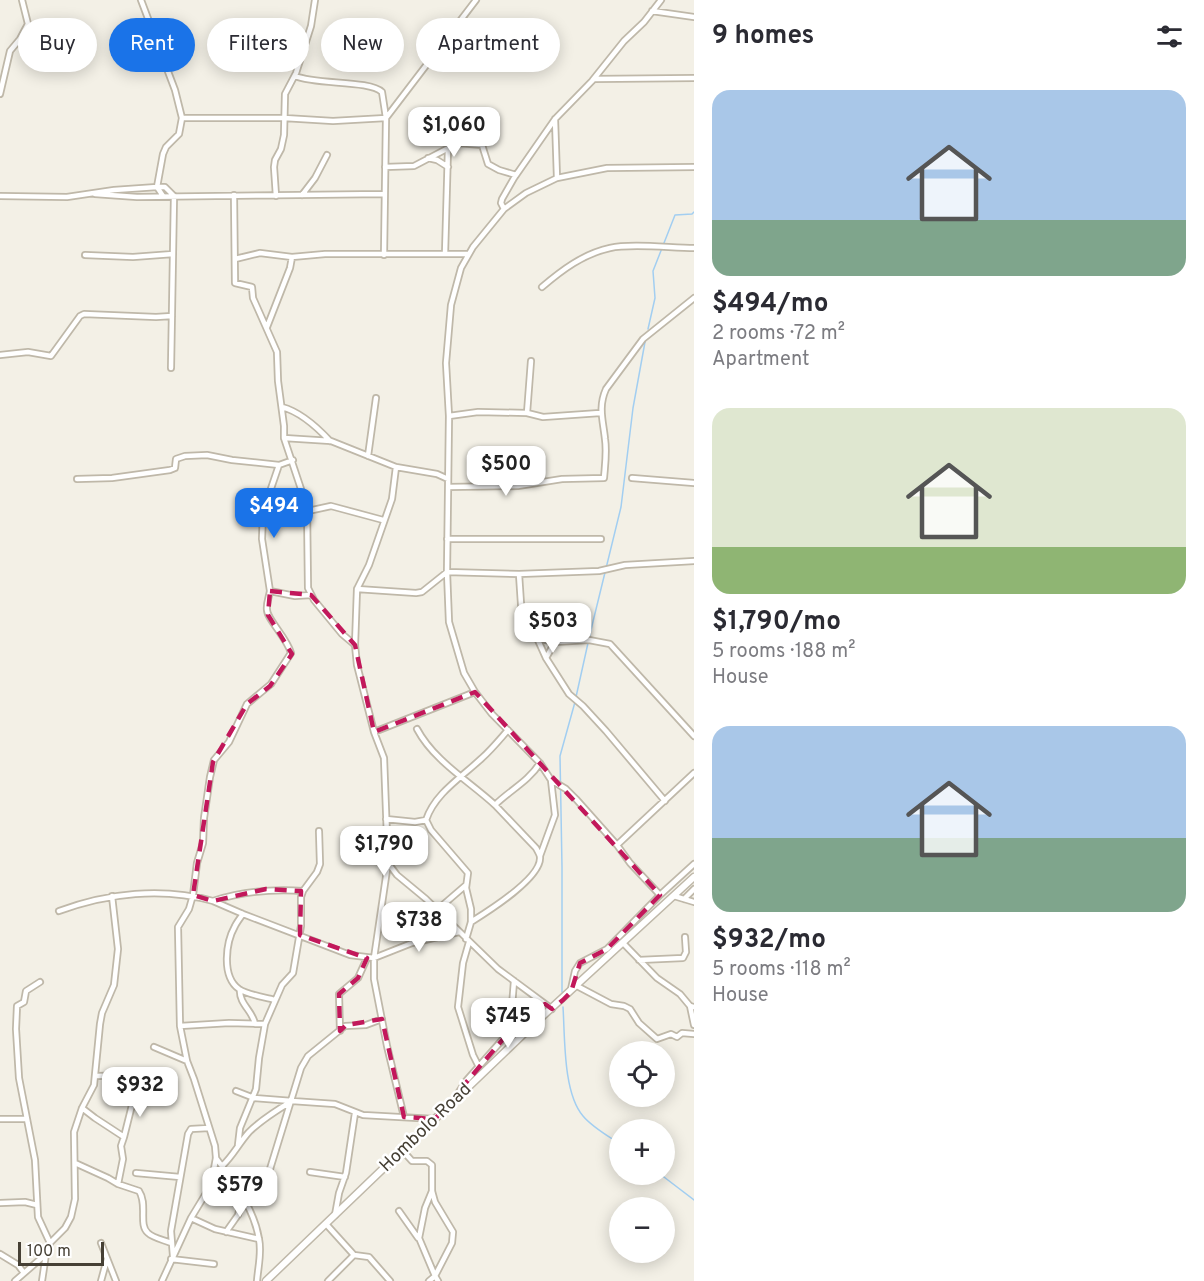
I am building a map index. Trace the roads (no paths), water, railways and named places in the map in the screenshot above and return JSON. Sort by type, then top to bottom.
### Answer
[{"type":"street","points":[[0,94],[10,51],[28,24],[22,0]]},
{"type":"street","points":[[141,0],[175,90],[182,118],[179,134],[163,153],[158,187],[163,196]]},
{"type":"street","points":[[276,196],[274,167],[281,149],[285,94],[295,76],[311,26],[315,0]]},
{"type":"street","points":[[182,118],[284,118],[333,122],[386,118],[476,0]]},
{"type":"street","points":[[504,209],[501,203],[502,198],[555,119],[594,79],[624,41],[662,0]]},
{"type":"street","points":[[652,11],[694,17]]},
{"type":"street","points":[[295,76],[321,83],[378,88],[382,92],[386,118],[384,255]]},
{"type":"street","points":[[594,79],[694,78]]},
{"type":"street","points":[[555,119],[557,178]]},
{"type":"street","points":[[385,167],[414,166],[459,143],[482,145],[488,164],[499,170],[516,174]]},
{"type":"street","points":[[445,254],[448,149]]},
{"type":"street","points":[[302,195],[324,164],[327,155]]},
{"type":"street","points":[[428,158],[437,159],[448,167]]},
{"type":"street","points":[[660,895],[566,789],[551,780],[540,763],[475,692],[464,673],[451,628],[447,572],[449,416],[446,363],[448,322],[454,292],[468,254],[480,236],[504,209],[526,193],[557,178],[607,168],[694,166]]},
{"type":"street","points":[[0,196],[67,197],[158,187],[165,187],[174,196],[171,368]]},
{"type":"street","points":[[90,194],[276,196],[384,194]]},
{"type":"street","points":[[234,195],[235,283],[252,287],[253,298],[277,352],[284,438],[308,511],[307,583],[310,595],[342,634],[355,645]]},
{"type":"street","points":[[542,287],[574,263],[591,254],[611,248],[694,248]]},
{"type":"street","points":[[235,259],[260,253],[292,257],[325,254],[468,254]]},
{"type":"street","points":[[85,255],[133,257],[173,254]]},
{"type":"street","points":[[267,327],[290,268],[292,257]]},
{"type":"street","points":[[448,487],[518,486],[562,479],[604,478],[606,440],[600,413],[602,397],[606,389],[643,339],[694,298]]},
{"type":"street","points":[[0,355],[28,352],[51,356],[80,316],[84,314],[172,316]]},
{"type":"street","points":[[528,413],[531,361]]},
{"type":"street","points":[[369,456],[376,398]]},
{"type":"street","points":[[282,407],[296,412],[331,441]]},
{"type":"street","points":[[449,416],[478,412],[528,413],[543,417],[600,413]]},
{"type":"street","points":[[284,438],[331,441],[396,467],[448,478]]},
{"type":"street","points":[[77,479],[112,478],[170,470],[175,468],[176,459],[185,456],[207,455],[279,465],[292,460]]},
{"type":"street","points":[[162,1281],[191,1218],[211,1185],[216,1158],[215,1146],[187,1061],[180,1026],[179,925],[194,895],[214,760],[232,737],[247,704],[272,684],[291,653],[281,631],[268,615],[270,591],[262,539],[264,512],[279,465]]},
{"type":"street","points":[[396,467],[392,499],[369,565],[357,589],[355,645],[357,665],[374,732],[384,758],[388,863],[375,958],[375,986],[404,1117]]},
{"type":"street","points":[[632,478],[694,483]]},
{"type":"street","points":[[308,511],[331,506],[383,520]]},
{"type":"street","points":[[447,538],[601,539]]},
{"type":"street","points":[[357,589],[416,593],[427,589],[447,572],[519,574],[599,572],[625,565],[694,561]]},
{"type":"street","points":[[519,574],[522,619],[537,638],[546,658],[568,694],[583,706],[665,801]]},
{"type":"street","points":[[270,591],[295,596],[310,595]]},
{"type":"street","points":[[537,638],[555,642],[589,640],[610,644],[694,736]]},
{"type":"street","points":[[546,658],[555,642]]},
{"type":"street","points":[[374,732],[475,692]]},
{"type":"street","points":[[417,729],[441,761],[495,805],[536,848],[540,856]]},
{"type":"street","points":[[479,1067],[473,1055],[458,1005],[471,922],[466,885],[468,873],[431,830],[426,820],[436,799],[484,756],[508,730]]},
{"type":"street","points":[[495,805],[533,775],[540,763]]},
{"type":"street","points":[[617,845],[694,772]]},
{"type":"street","points":[[471,922],[515,893],[535,871],[555,815],[551,780]]},
{"type":"street","points":[[386,819],[415,822],[426,820]]},
{"type":"street","points":[[238,1145],[240,1128],[254,1098],[265,1024],[282,985],[293,973],[302,921],[301,897],[320,866],[319,831]]},
{"type":"street","points":[[388,863],[397,875],[437,910],[467,941],[514,981],[552,1009]]},
{"type":"street","points":[[571,992],[575,971],[580,963],[607,949],[694,864]]},
{"type":"street","name":"Hombolo Road","points":[[266,1281],[454,1100],[694,877]]},
{"type":"street","points":[[437,910],[466,885]]},
{"type":"street","points":[[213,901],[230,895],[266,889],[303,891]]},
{"type":"street","points":[[684,899],[694,889]]},
{"type":"street","points":[[59,911],[112,896],[169,892],[194,895],[342,953],[367,958],[375,958],[412,943],[459,932]]},
{"type":"street","points":[[42,1281],[50,1243],[65,1228],[71,1217],[75,1199],[74,1132],[96,1076],[102,1012],[111,995],[117,962],[117,927],[112,896]]},
{"type":"street","points":[[674,896],[694,902]]},
{"type":"street","points":[[243,914],[235,926],[229,944],[227,964],[231,980],[240,990],[275,1000]]},
{"type":"street","points":[[639,960],[657,961],[683,958],[686,952],[685,937]]},
{"type":"street","points":[[623,943],[663,983],[680,994],[692,1007],[694,1025]]},
{"type":"street","points":[[340,1031],[339,994],[358,978],[367,958]]},
{"type":"street","points":[[510,1031],[513,1018],[514,981]]},
{"type":"street","points":[[40,982],[26,992],[24,1002],[17,1006],[16,1012],[19,1078],[37,1175],[37,1205],[40,1221],[50,1243]]},
{"type":"street","points":[[577,986],[611,1004],[627,1008],[639,1023],[657,1039],[671,1034],[677,1037],[681,1033],[694,1034]]},
{"type":"street","points":[[240,990],[242,1002],[255,1024]]},
{"type":"street","points":[[454,1100],[466,1081],[510,1031],[545,1004]]},
{"type":"street","points":[[226,1232],[238,1215],[243,1196],[251,1185],[270,1169],[301,1068],[308,1056],[348,1025],[366,1025],[382,1019]]},
{"type":"street","points":[[180,1026],[265,1024]]},
{"type":"street","points":[[154,1047],[187,1061]]},
{"type":"street","points":[[96,1076],[134,1075]]},
{"type":"street","points":[[236,1091],[254,1098],[328,1102],[363,1115],[435,1119]]},
{"type":"street","points":[[118,1184],[123,1159],[121,1146],[135,1093]]},
{"type":"street","points":[[222,1166],[230,1159],[248,1133],[292,1101]]},
{"type":"street","points":[[82,1108],[124,1137]]},
{"type":"street","points":[[335,1215],[345,1177],[355,1113]]},
{"type":"street","points":[[0,1119],[27,1119]]},
{"type":"street","points":[[172,1258],[171,1243],[189,1131],[209,1128]]},
{"type":"street","points":[[403,1151],[412,1161],[430,1162],[432,1165],[432,1191],[435,1202],[453,1232],[452,1243],[437,1278],[429,1281]]},
{"type":"street","points":[[216,1158],[243,1196],[259,1239],[257,1281]]},
{"type":"street","points":[[75,1163],[118,1184],[139,1191],[144,1200],[143,1225],[147,1233],[171,1243]]},
{"type":"street","points":[[310,1172],[345,1177]]},
{"type":"street","points":[[136,1173],[180,1177]]},
{"type":"street","points":[[419,1238],[425,1208],[432,1191]]},
{"type":"street","points":[[0,1203],[25,1202],[37,1205]]},
{"type":"street","points":[[399,1211],[419,1238],[437,1278]]},
{"type":"street","points":[[191,1218],[226,1232],[259,1239]]},
{"type":"street","points":[[326,1224],[354,1255],[369,1257],[390,1281]]},
{"type":"street","points":[[101,1243],[116,1281]]},
{"type":"street","points":[[0,1254],[24,1272]]},
{"type":"street","points":[[15,1281],[46,1254]]},
{"type":"street","points":[[328,1281],[354,1255]]},
{"type":"street","points":[[172,1258],[214,1264]]},
{"type":"street","points":[[101,1281],[107,1259]]},
{"type":"waterway","points":[[648,329],[655,298],[653,271],[675,215],[694,212]]},
{"type":"waterway","points":[[589,638],[621,507],[633,408],[645,342]]},
{"type":"waterway","points":[[576,697],[588,643]]},
{"type":"waterway","points":[[562,992],[560,756],[575,702]]},
{"type":"waterway","points":[[563,1007],[566,1064],[576,1106],[591,1124],[609,1137]]},
{"type":"waterway","points":[[674,1185],[694,1200]]}]
